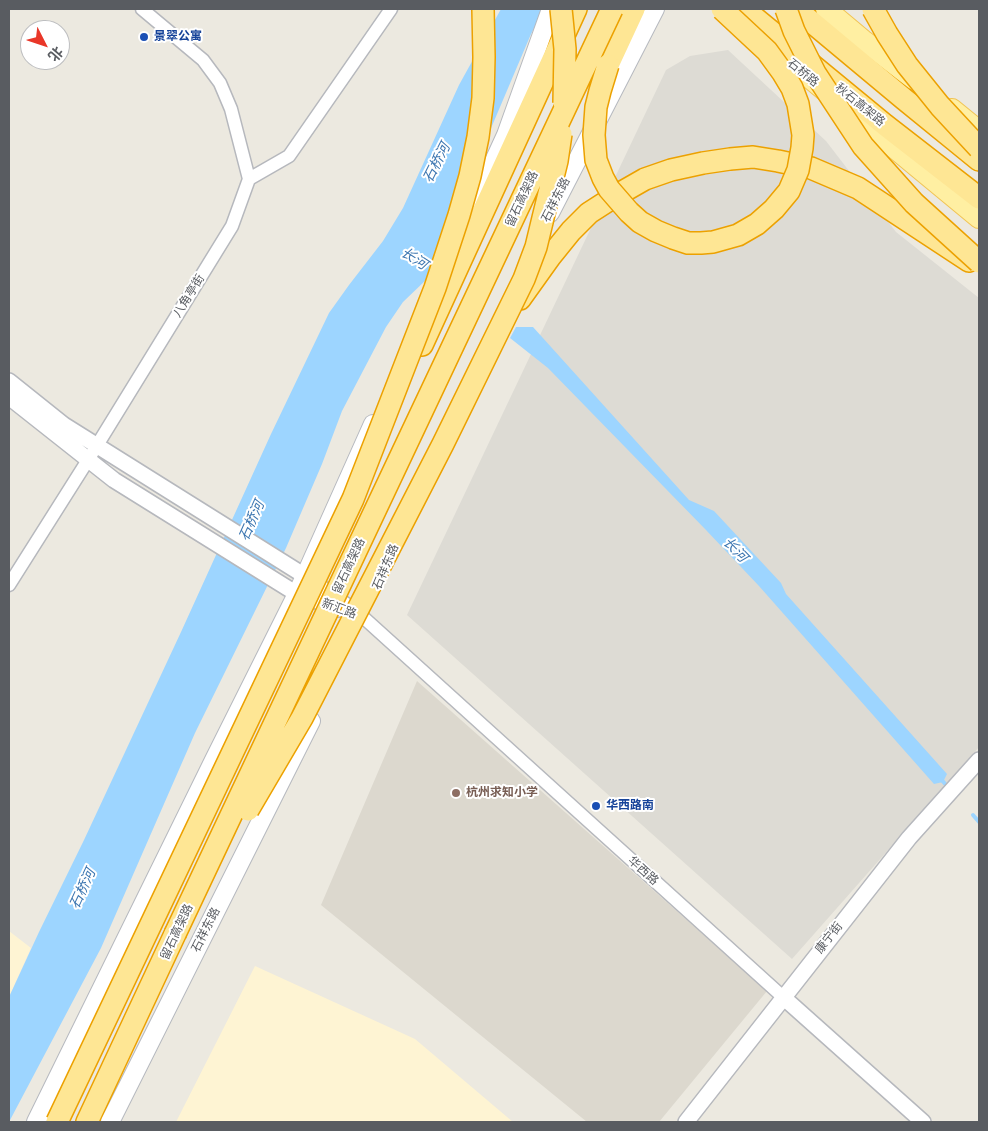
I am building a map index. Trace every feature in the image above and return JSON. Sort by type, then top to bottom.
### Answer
[{"type":"highway","points":[[352,498],[434,288],[470,176],[483,98],[483,9]]},
{"type":"highway","points":[[176,934],[302,718],[443,444],[524,279],[536,247],[557,162],[565,77],[565,49],[561,9]]},
{"type":"highway","name":"留石高架路","points":[[57,1122],[352,498],[576,9]]},
{"type":"highway","name":"留石高架路","points":[[86,1122],[612,9]]},
{"type":"highway","points":[[634,9],[608,65],[600,91],[596,107],[594,135],[596,160],[609,189],[640,222],[673,238],[701,243],[713,242],[738,235],[757,224],[774,209],[790,191],[798,170],[802,148],[803,135],[798,104],[792,88],[767,51],[722,9]]},
{"type":"highway","name":"秋石高架路","points":[[744,9],[884,125],[979,198]]},
{"type":"highway","points":[[786,9],[794,31],[815,73],[863,146],[914,203],[979,262]]},
{"type":"highway","points":[[796,9],[979,160]]},
{"type":"highway","points":[[873,9],[908,65],[940,106],[979,148]]},
{"type":"highway","points":[[500,328],[550,257],[571,231],[589,213],[645,179],[671,170],[730,159],[753,157],[811,168],[858,188],[979,268]]},
{"type":"main road","points":[[36,1122],[297,594],[359,453],[434,295],[506,135],[552,9]]},
{"type":"main road","name":"石祥东路","points":[[110,1122],[278,785],[364,618],[490,326],[655,9]]},
{"type":"main road","name":"石桥路","points":[[716,9],[749,29],[979,218]]},
{"type":"main road","points":[[826,9],[979,131]]},
{"type":"street","points":[[142,9],[203,60],[220,83],[231,109],[249,179],[289,156],[391,9]]},
{"type":"street","name":"八角亭街","points":[[9,585],[232,226],[249,179]]},
{"type":"street","name":"新汇路","points":[[9,381],[64,425],[287,564],[364,618]]},
{"type":"street","name":"新汇路","points":[[9,398],[114,480],[278,583],[297,594],[364,618]]},
{"type":"street","name":"华西路","points":[[364,618],[923,1122]]},
{"type":"street","name":"康宁街","points":[[686,1122],[909,838],[979,760]]},
{"type":"shaded area","points":[[728,50],[826,141],[896,232],[979,298],[979,747],[792,959],[407,615],[666,70],[690,56]]},
{"type":"shaded area","name":"杭州求知小学","points":[[417,681],[767,991],[659,1122],[587,1122],[321,905]]},
{"type":"shaded area","points":[[9,931],[31,948],[9,997]]},
{"type":"shaded area","points":[[255,966],[415,1039],[513,1122],[176,1122]]},
{"type":"water","name":"石桥河","points":[[501,9],[544,9],[531,34],[427,279],[403,302],[386,327],[342,411],[322,464],[286,548],[195,733],[101,948],[9,1122],[9,997],[329,313],[383,241],[403,208],[459,85]]},
{"type":"water","points":[[516,327],[533,327],[689,500],[714,511],[781,583],[786,594],[947,774],[943,782],[934,784],[759,586],[706,530],[548,368],[510,338]]},
{"type":"waterway","name":"长河","points":[[940,778],[946,785]]},
{"type":"waterway","name":"长河","points":[[973,815],[979,822]]},
{"type":"place","name":"景翠公寓","points":[[144,37]]},
{"type":"place","name":"杭州求知小学","points":[[456,793]]},
{"type":"place","name":"华西路南","points":[[596,806]]}]
